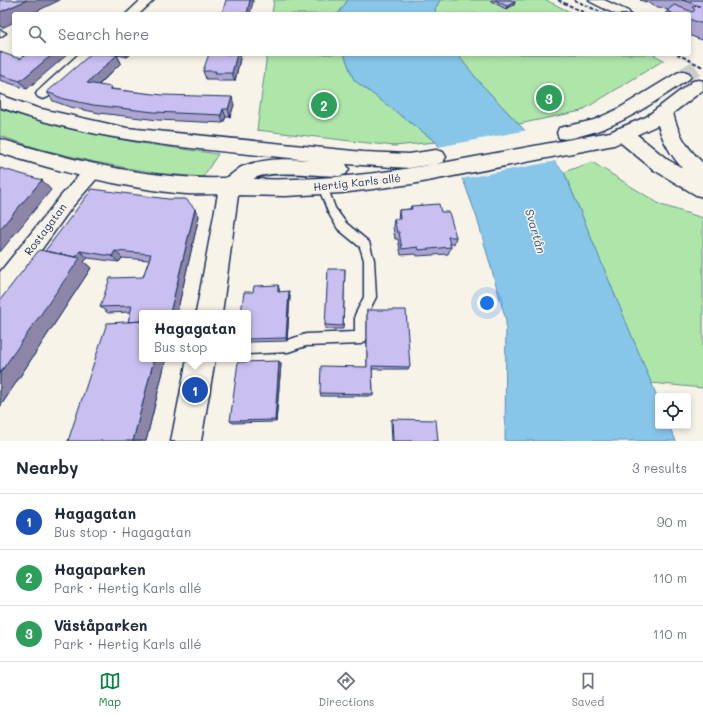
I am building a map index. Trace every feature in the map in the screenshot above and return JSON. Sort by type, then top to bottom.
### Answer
[{"type":"main road","name":"Hertig Karls allé","points":[[610,129],[631,110],[683,76]]},
{"type":"main road","name":"Hertig Karls allé","points":[[0,146],[60,164],[176,185],[229,188],[323,186],[412,176],[446,163],[546,145],[652,120],[699,85]]},
{"type":"main road","name":"Hertig Karls allé","points":[[0,101],[33,112],[79,124],[127,134],[383,160],[446,163]]},
{"type":"main road","points":[[664,111],[668,132],[677,149],[703,174]]},
{"type":"main road","points":[[610,129],[661,165],[703,189]]},
{"type":"main road","points":[[209,310],[229,188],[240,146]]},
{"type":"main road","points":[[229,188],[244,174],[256,169],[357,168],[383,160]]},
{"type":"main road","points":[[186,441],[200,362]]},
{"type":"street","points":[[134,12],[148,0]]},
{"type":"street","points":[[595,0],[620,12]]},
{"type":"street","points":[[43,94],[85,56]]},
{"type":"street","name":"Rostagatan","points":[[0,289],[66,202],[93,171]]},
{"type":"lane","points":[[0,32],[3,33],[0,35]]},
{"type":"lane","points":[[251,348],[288,346],[306,340],[361,338],[361,315],[370,297],[369,260],[365,245],[342,226],[331,209],[323,186]]},
{"type":"green space","points":[[274,0],[348,0],[339,12],[272,12]]},
{"type":"green space","points":[[440,0],[546,0],[570,12],[436,12],[435,9]]},
{"type":"green space","points":[[267,56],[345,56],[354,80],[436,142],[394,146],[257,130]]},
{"type":"green space","points":[[459,56],[656,56],[664,60],[581,111],[519,124],[481,84]]},
{"type":"green space","points":[[0,109],[67,128],[140,143],[218,154],[203,177],[154,173],[95,162],[40,149],[0,136]]},
{"type":"green space","points":[[592,162],[661,205],[703,218],[703,388],[651,383],[564,172]]},
{"type":"water","points":[[348,0],[440,0],[435,9],[436,12],[339,12]]},
{"type":"water","name":"Svartån","points":[[345,56],[459,56],[481,84],[564,172],[656,393],[655,429],[670,429],[676,441],[505,441],[506,320],[477,218],[464,182],[436,142],[354,80]]},
{"type":"pier","points":[[528,130],[556,161],[460,179],[438,147]]},
{"type":"building","points":[[0,0],[27,0],[0,12]]},
{"type":"building","points":[[226,0],[250,0],[247,12],[223,12]]},
{"type":"building","points":[[495,0],[511,0],[515,2],[507,6]]},
{"type":"building","points":[[682,0],[703,0],[703,24],[691,20],[691,12],[667,11],[674,5],[693,12],[695,10],[692,7],[700,6]]},
{"type":"building","points":[[0,52],[20,59],[24,56],[51,56],[20,81],[0,75]]},
{"type":"building","points":[[89,56],[116,56],[87,83],[111,87],[109,89],[163,95],[232,97],[228,109],[223,109],[221,115],[154,112],[93,105],[64,99],[47,92]]},
{"type":"building","points":[[208,56],[236,56],[232,73],[203,71]]},
{"type":"building","points":[[0,168],[42,180],[0,229]]},
{"type":"building","points":[[92,189],[168,199],[186,199],[195,209],[171,310],[139,310],[139,321],[128,322],[132,306],[100,307],[110,278],[143,277],[151,254],[115,251],[112,256],[80,251],[76,257],[45,251]]},
{"type":"building","points":[[439,204],[441,212],[449,212],[456,237],[448,237],[451,247],[419,250],[418,247],[402,249],[399,232],[397,232],[394,219],[400,219],[399,210],[412,209],[411,206]]},
{"type":"building","points":[[39,250],[80,258],[0,373],[0,300]]},
{"type":"building","points":[[328,269],[345,269],[343,326],[325,325]]},
{"type":"building","points":[[278,285],[278,292],[289,291],[286,338],[251,339],[251,310],[241,310],[244,292],[253,292],[254,286]]},
{"type":"building","points":[[367,310],[406,310],[410,367],[372,366],[373,394],[320,393],[321,366],[367,367]]},
{"type":"building","points":[[139,321],[139,362],[153,362],[133,441],[68,441],[107,323]]},
{"type":"building","points":[[279,361],[275,420],[230,421],[238,362]]},
{"type":"building","points":[[392,419],[436,420],[438,441],[393,441]]},
{"type":"tunnel","points":[[683,76],[703,64]]},
{"type":"railway","points":[[558,0],[583,12]]},
{"type":"railway","points":[[574,0],[601,12]]},
{"type":"railway","points":[[681,56],[703,67]]},
{"type":"place","name":"Väståparken","points":[[549,98]]},
{"type":"place","name":"Hagaparken","points":[[324,105]]},
{"type":"place","name":"Hagagatan","points":[[195,390]]}]
